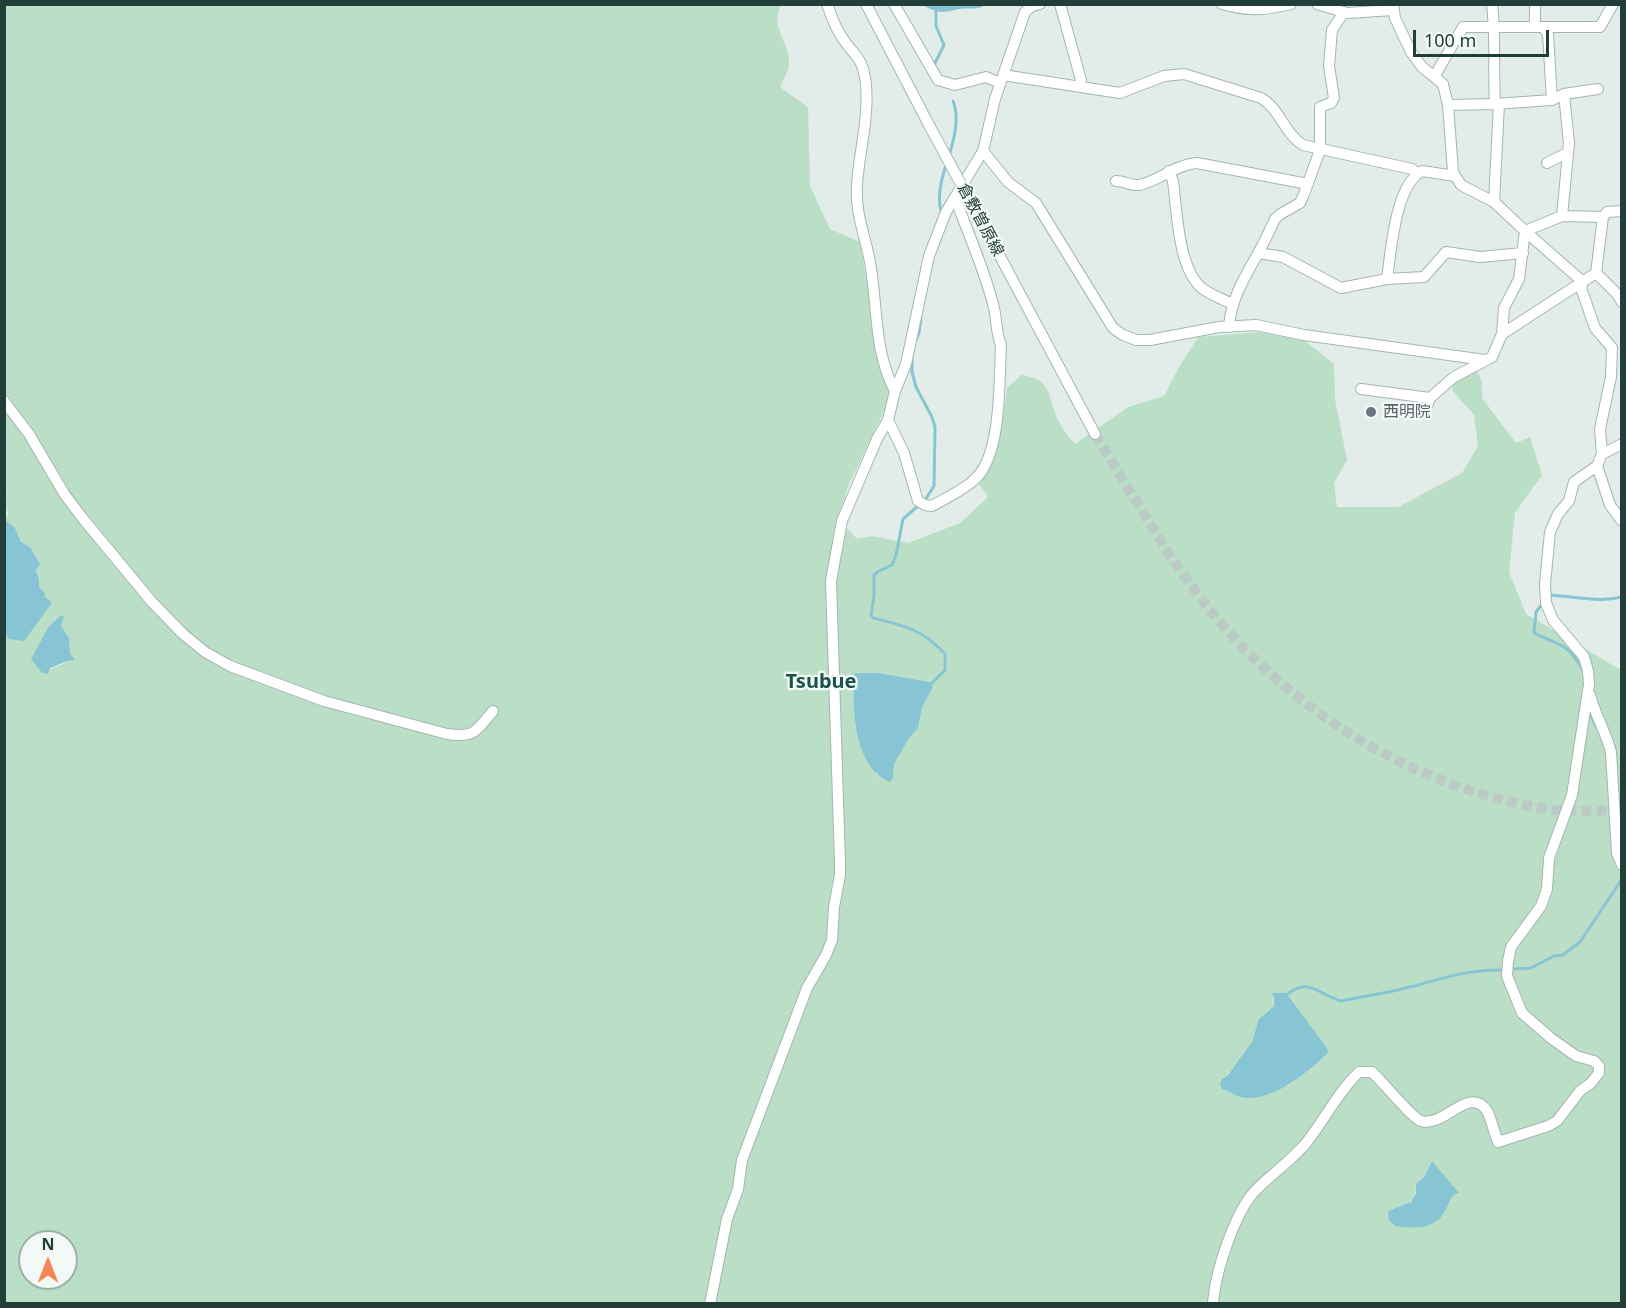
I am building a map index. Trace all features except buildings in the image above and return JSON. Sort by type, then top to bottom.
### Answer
[{"type":"street","points":[[827,4],[840,36],[859,57],[863,68],[866,86],[866,117],[857,184],[857,208],[869,258],[884,361],[888,380],[895,391]]},
{"type":"street","name":"倉敷曽原線","points":[[866,4],[1095,434]]},
{"type":"street","points":[[894,4],[938,80],[955,85],[986,77],[1120,93],[1164,76],[1184,74],[1197,76],[1261,98],[1269,103],[1296,141],[1303,146],[1412,169],[1417,173]]},
{"type":"street","points":[[710,1304],[727,1219],[738,1189],[742,1160],[807,988],[832,940],[840,863],[831,581],[842,522],[877,439],[888,420],[895,391],[906,364],[929,256],[944,216],[983,151],[1002,79],[1025,12],[1032,6],[1040,4]]},
{"type":"street","points":[[1060,4],[1081,80],[1080,87]]},
{"type":"street","points":[[1222,4],[1244,11],[1292,4]]},
{"type":"street","points":[[1317,4],[1344,12],[1393,7],[1395,18],[1411,51],[1422,67],[1443,84],[1448,105],[1453,172],[1461,185],[1494,202],[1583,282]]},
{"type":"street","points":[[1492,4],[1493,65],[1497,104],[1494,202]]},
{"type":"street","points":[[1534,4],[1540,27],[1548,34],[1552,100]]},
{"type":"street","points":[[1434,77],[1463,27],[1600,27],[1613,4]]},
{"type":"street","points":[[1229,327],[1232,304],[1244,276],[1275,219],[1279,214],[1300,203],[1308,184],[1320,150],[1320,107],[1331,103],[1334,98],[1329,66],[1332,30],[1344,12]]},
{"type":"street","points":[[1448,105],[1552,100],[1564,94],[1598,89]]},
{"type":"street","points":[[1562,216],[1569,143],[1564,94]]},
{"type":"street","points":[[983,151],[1008,182],[1036,203],[1113,328],[1123,335],[1136,340],[1150,340],[1229,327],[1256,325],[1304,335],[1485,360]]},
{"type":"street","points":[[1547,163],[1567,153]]},
{"type":"street","points":[[1116,181],[1134,185],[1142,184],[1169,171],[1197,163],[1308,184]]},
{"type":"street","points":[[1169,171],[1173,181],[1184,259],[1190,273],[1202,288],[1232,304]]},
{"type":"street","points":[[1387,279],[1401,200],[1417,173],[1422,171],[1455,176]]},
{"type":"street","points":[[888,420],[904,453],[912,486],[921,503],[932,506],[974,481],[982,472],[997,423],[1001,345],[984,274],[955,197]]},
{"type":"street","points":[[1502,334],[1596,273],[1604,216],[1607,212],[1622,211]]},
{"type":"street","points":[[1525,231],[1562,216],[1604,216]]},
{"type":"street","points":[[1425,411],[1430,398],[1454,377],[1492,357],[1502,334],[1504,308],[1520,279],[1525,231]]},
{"type":"street","points":[[1258,253],[1283,257],[1341,288],[1387,279],[1424,277],[1446,252],[1480,257],[1523,254]]},
{"type":"street","points":[[1596,273],[1622,302]]},
{"type":"street","points":[[1213,1304],[1233,1228],[1244,1204],[1256,1189],[1286,1164],[1306,1143],[1349,1082],[1359,1072],[1372,1072],[1419,1120],[1432,1123],[1442,1119],[1460,1105],[1470,1102],[1479,1104],[1487,1110],[1498,1142],[1539,1130],[1557,1121],[1599,1073],[1599,1066],[1594,1061],[1576,1056],[1551,1039],[1522,1013],[1508,976],[1511,947],[1541,906],[1547,889],[1549,858],[1572,795],[1588,689],[1588,671],[1584,657],[1553,620],[1546,603],[1545,584],[1550,532],[1558,514],[1569,501],[1574,482],[1597,466],[1602,454],[1600,429],[1617,348],[1595,328],[1581,288],[1583,282]]},
{"type":"street","points":[[1361,389],[1430,398]]},
{"type":"street","points":[[4,401],[29,434],[65,495],[84,520],[152,602],[204,652],[230,666],[324,701],[447,734],[465,737],[476,732],[493,711]]},
{"type":"street","points":[[1602,454],[1622,444]]},
{"type":"street","points":[[1597,466],[1610,505],[1622,520]]},
{"type":"street","points":[[1588,689],[1593,708],[1608,739],[1611,752],[1617,853],[1622,865]]},
{"type":"green space","points":[[5,5],[781,5],[777,20],[789,64],[780,87],[808,107],[810,186],[830,229],[860,242],[877,345],[891,392],[849,484],[838,518],[857,539],[872,536],[908,543],[960,523],[988,497],[979,484],[995,452],[1002,425],[1007,388],[1021,375],[1032,377],[1045,386],[1060,424],[1075,444],[1128,407],[1164,396],[1198,337],[1260,332],[1305,341],[1334,364],[1335,399],[1347,460],[1334,483],[1337,507],[1398,507],[1462,473],[1478,446],[1474,415],[1452,390],[1454,383],[1477,371],[1482,381],[1482,398],[1516,443],[1530,437],[1542,475],[1515,513],[1509,572],[1526,614],[1621,670],[1621,1303],[5,1303],[4,630],[37,622],[51,603],[39,587],[30,547],[21,542],[15,528],[5,520],[8,514],[5,500],[7,493],[4,484]],"holes":[[[64,617],[61,626],[70,646],[68,661],[42,673],[37,665]],[[854,673],[879,673],[930,682],[933,687],[922,708],[918,728],[909,738],[894,764],[880,778],[860,741],[853,701]],[[1272,994],[1328,1053],[1289,1085],[1240,1097],[1222,1089],[1222,1079],[1243,1057],[1261,1019],[1274,1006]],[[1432,1161],[1458,1193],[1454,1194],[1441,1218],[1407,1226],[1401,1226],[1389,1220],[1392,1209],[1413,1199],[1416,1184],[1424,1177]]]},
{"type":"water","points":[[923,5],[986,5],[940,12]]},
{"type":"water","points":[[5,520],[15,528],[21,542],[30,547],[40,564],[36,570],[39,587],[52,603],[24,641],[8,639],[5,630]]},
{"type":"water","points":[[62,615],[64,617],[61,626],[69,638],[70,653],[75,660],[50,668],[48,674],[42,673],[31,659],[49,626]]},
{"type":"water","points":[[854,673],[879,673],[930,682],[933,687],[922,708],[918,728],[909,738],[894,764],[893,778],[890,782],[868,763],[862,750],[855,718]]},
{"type":"water","points":[[1272,993],[1286,993],[1327,1048],[1328,1053],[1300,1077],[1276,1091],[1252,1098],[1240,1097],[1222,1089],[1220,1084],[1252,1042],[1259,1019],[1274,1006]]},
{"type":"water","points":[[1432,1161],[1459,1193],[1454,1194],[1442,1216],[1433,1224],[1414,1227],[1395,1226],[1389,1220],[1388,1211],[1411,1202],[1416,1193],[1416,1184],[1424,1177]]},
{"type":"waterway","points":[[934,65],[944,45],[936,26],[936,10]]},
{"type":"waterway","points":[[949,156],[956,121],[953,101]]},
{"type":"waterway","points":[[942,214],[939,196],[946,165]]},
{"type":"waterway","points":[[916,340],[921,318]]},
{"type":"waterway","points":[[912,358],[912,372],[916,387],[935,427],[934,486],[925,500],[903,519],[892,565],[874,575],[871,615],[873,618],[904,626],[921,634],[945,654],[945,670],[930,685]]},
{"type":"waterway","points":[[1549,595],[1594,599],[1622,597]]},
{"type":"waterway","points":[[1543,603],[1536,612],[1534,633],[1563,646],[1573,655],[1584,672]]},
{"type":"waterway","points":[[1591,715],[1597,728]]},
{"type":"waterway","points":[[1513,969],[1531,968],[1554,956],[1563,955],[1580,942],[1622,879]]},
{"type":"waterway","points":[[1285,996],[1300,987],[1307,987],[1341,1001],[1399,990],[1460,974],[1503,970]]},
{"type":"tunnel","points":[[1095,434],[1164,545],[1209,609],[1241,646],[1277,680],[1316,711],[1357,738],[1400,762],[1446,782],[1492,797],[1550,810],[1622,810]]},
{"type":"place","name":"西明院","points":[[1371,412]]},
{"type":"district","name":"Tsubue","points":[[821,682]]}]
